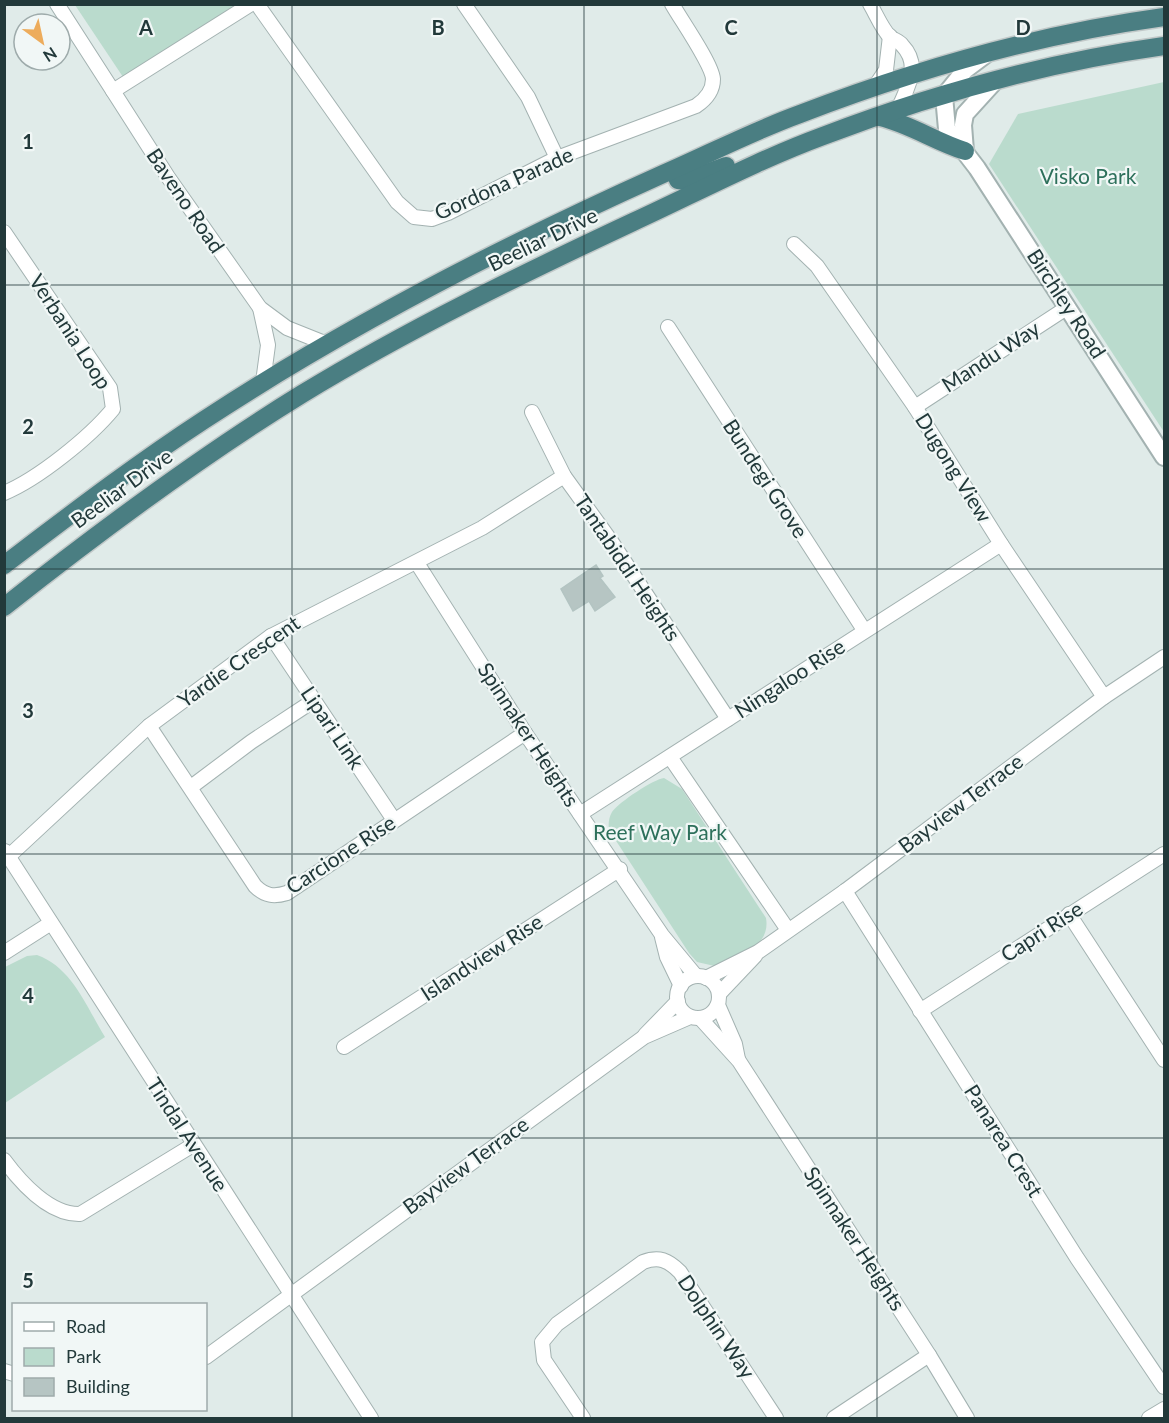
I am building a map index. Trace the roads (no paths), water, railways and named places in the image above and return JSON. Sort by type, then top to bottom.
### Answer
[{"type":"highway","name":"Beeliar Drive","points":[[4,565],[140,464],[263,382],[327,344],[470,266],[797,115],[874,88],[985,54],[1055,37],[1164,17]]},
{"type":"highway","points":[[1055,37],[1073,40],[1164,28]]},
{"type":"highway","name":"Beeliar Drive","points":[[4,607],[103,529],[184,471],[303,394],[390,343],[566,254],[824,136],[898,110],[995,81],[1093,58],[1164,46]]},
{"type":"highway","points":[[880,117],[924,134],[940,143],[965,151]]},
{"type":"highway","points":[[674,170],[678,180],[685,181],[796,136],[824,136]]},
{"type":"street","name":"Baveno Road","points":[[57,4],[168,177],[260,308],[286,328],[327,344]]},
{"type":"street","points":[[113,91],[251,4]]},
{"type":"street","name":"Gordona Parade","points":[[257,4],[397,202],[414,217],[432,219],[557,158],[696,106],[706,99],[712,79],[709,67],[672,4]]},
{"type":"street","points":[[464,4],[528,97],[557,158]]},
{"type":"street","points":[[870,4],[890,36],[900,42],[911,55],[914,63],[912,76],[898,110]]},
{"type":"street","points":[[874,88],[886,70],[890,36]]},
{"type":"street","points":[[944,96],[965,70],[985,54]]},
{"type":"street","points":[[965,151],[963,125],[965,114],[995,81]]},
{"type":"street","name":"Birchley Road","points":[[944,96],[947,129],[965,151],[1164,457]]},
{"type":"street","name":"Verbania Loop","points":[[4,232],[110,388],[113,409],[98,427],[21,486],[4,493]]},
{"type":"street","name":"Dugong View","points":[[794,244],[817,266],[915,407],[1001,544],[1104,697]]},
{"type":"street","name":"Mandu Way","points":[[915,407],[1068,307]]},
{"type":"street","name":"Baveno Road","points":[[260,308],[268,345],[263,382]]},
{"type":"street","name":"Bundegi Grove","points":[[668,327],[864,630]]},
{"type":"street","name":"Tantabiddi Heights","points":[[532,412],[564,476],[611,541],[728,719]]},
{"type":"street","name":"Yardie Crescent","points":[[7,854],[149,726],[271,636],[311,613],[417,563],[482,528],[564,476]]},
{"type":"street","name":"Ningaloo Rise","points":[[580,814],[1001,544]]},
{"type":"street","name":"Spinnaker Heights","points":[[417,563],[525,733],[620,869],[662,935],[701,977]]},
{"type":"street","name":"Lipari Link","points":[[271,636],[394,820]]},
{"type":"street","name":"Bayview Terrace","points":[[701,977],[758,952],[845,891],[1104,697],[1164,657]]},
{"type":"street","points":[[190,787],[250,742],[314,700]]},
{"type":"street","name":"Carcione Rise","points":[[149,726],[255,886],[270,895],[287,893],[525,733]]},
{"type":"street","points":[[670,757],[788,930]]},
{"type":"street","name":"Tindal Avenue","points":[[7,854],[371,1419]]},
{"type":"street","name":"Capri Rise","points":[[920,1011],[1164,854]]},
{"type":"street","name":"Islandview Rise","points":[[344,1047],[620,869]]},
{"type":"street","name":"Panarea Crest","points":[[845,891],[1077,1258],[1164,1387]]},
{"type":"street","points":[[1069,914],[1164,1060]]},
{"type":"street","points":[[4,953],[51,923]]},
{"type":"street","name":"Spinnaker Heights","points":[[662,935],[667,957],[681,986]]},
{"type":"street","name":"Bayview Terrace","points":[[718,1000],[758,952]]},
{"type":"street","points":[[701,977],[715,984],[718,1000],[709,1015],[695,1018],[682,1011],[678,1000],[681,986],[701,977]]},
{"type":"street","name":"Bayview Terrace","points":[[207,1356],[644,1037],[678,1000]]},
{"type":"street","name":"Spinnaker Heights","points":[[718,1000],[739,1061]]},
{"type":"street","name":"Spinnaker Heights","points":[[695,1018],[739,1061],[929,1355],[967,1419]]},
{"type":"street","name":"Bayview Terrace","points":[[644,1037],[695,1018]]},
{"type":"street","points":[[4,1160],[17,1178],[41,1198],[61,1212],[80,1214],[193,1145]]},
{"type":"street","name":"Dolphin Way","points":[[583,1419],[544,1360],[542,1342],[557,1324],[643,1262],[660,1258],[673,1264],[680,1272],[776,1419]]},
{"type":"street","points":[[834,1419],[929,1355]]},
{"type":"street","points":[[1149,1419],[1164,1409]]},
{"type":"park label","name":"Visko Park","points":[[1088,177]]},
{"type":"park label","name":"Reef Way Park","points":[[660,833]]}]
